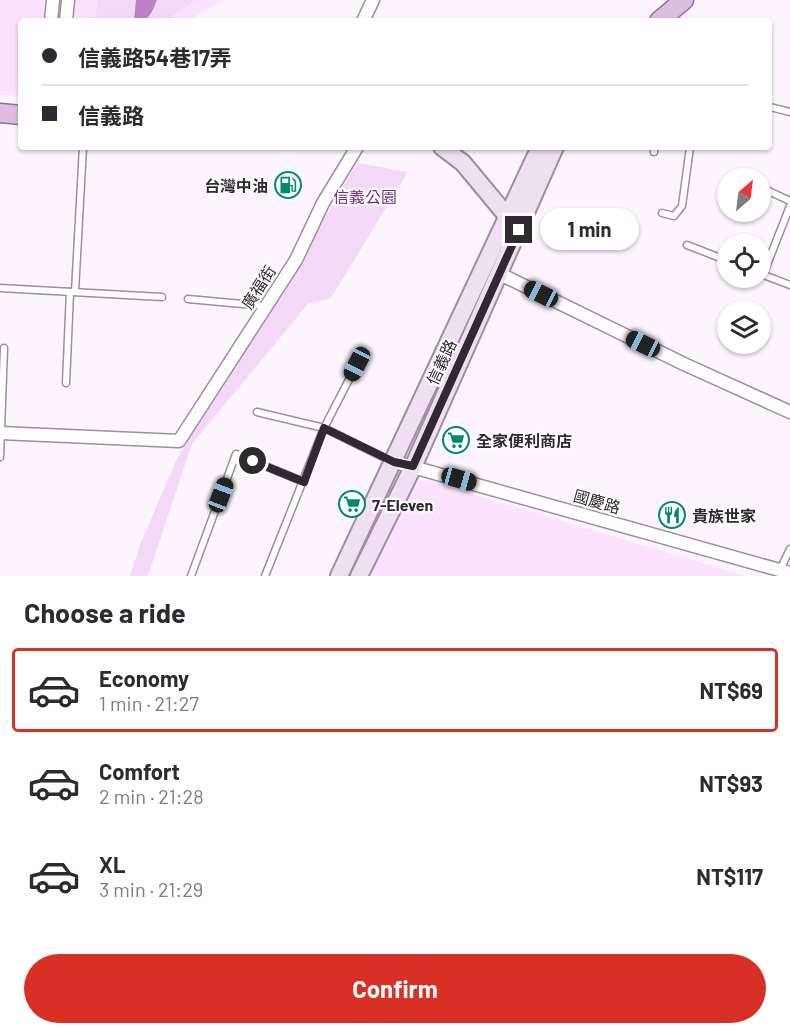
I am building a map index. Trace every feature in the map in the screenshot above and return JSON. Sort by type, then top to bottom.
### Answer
[{"type":"main road","points":[[663,18],[684,0]]},
{"type":"main road","points":[[0,113],[18,115]]},
{"type":"street","points":[[51,18],[53,0]]},
{"type":"street","points":[[66,18],[68,0]]},
{"type":"street","points":[[364,18],[373,0]]},
{"type":"street","name":"廣福街","points":[[1,433],[179,441],[296,260],[323,203],[355,150]]},
{"type":"street","points":[[446,150],[463,163],[507,216],[511,229],[510,251]]},
{"type":"street","name":"信義路","points":[[339,576],[539,150]]},
{"type":"street","name":"信義路","points":[[358,576],[413,466],[554,150]]},
{"type":"street","points":[[500,274],[684,364],[790,412]]},
{"type":"street","name":"國慶路","points":[[394,462],[785,571]]},
{"type":"lane","points":[[772,108],[790,112]]},
{"type":"lane","points":[[66,384],[83,150]]},
{"type":"lane","points":[[662,213],[674,216],[682,206],[690,150]]},
{"type":"lane","points":[[771,192],[790,201]]},
{"type":"lane","points":[[771,252],[790,206]]},
{"type":"lane","points":[[687,245],[717,257]]},
{"type":"lane","points":[[771,278],[790,285]]},
{"type":"lane","points":[[0,288],[162,297]]},
{"type":"lane","points":[[188,298],[266,306]]},
{"type":"lane","points":[[0,457],[4,348]]},
{"type":"lane","points":[[265,576],[324,428],[357,364]]},
{"type":"lane","points":[[257,412],[324,428],[394,462]]},
{"type":"lane","points":[[190,576],[236,454],[304,482]]},
{"type":"lane","points":[[785,571],[790,549]]},
{"type":"shaded area","points":[[0,0],[225,0],[192,18],[18,18],[18,95],[0,95]]},
{"type":"shaded area","points":[[136,0],[157,0],[147,18],[134,18]]},
{"type":"shaded area","points":[[418,481],[429,481],[746,576],[368,576],[410,486]]},
{"type":"green space","points":[[98,0],[196,0],[169,18],[95,18]]},
{"type":"green space","name":"信義公園","points":[[357,163],[408,172],[331,298],[308,304],[192,444],[148,576],[130,576],[140,545],[177,458],[306,258],[318,229]]},
{"type":"place","name":"台灣中油","points":[[288,185]]},
{"type":"place","name":"全家便利商店","points":[[456,440]]},
{"type":"place","name":"7-Eleven","points":[[352,504]]},
{"type":"place","name":"貴族世家","points":[[672,515]]},
{"type":"route","points":[[253,461],[304,482],[324,428],[394,462],[413,466],[519,230]]}]
